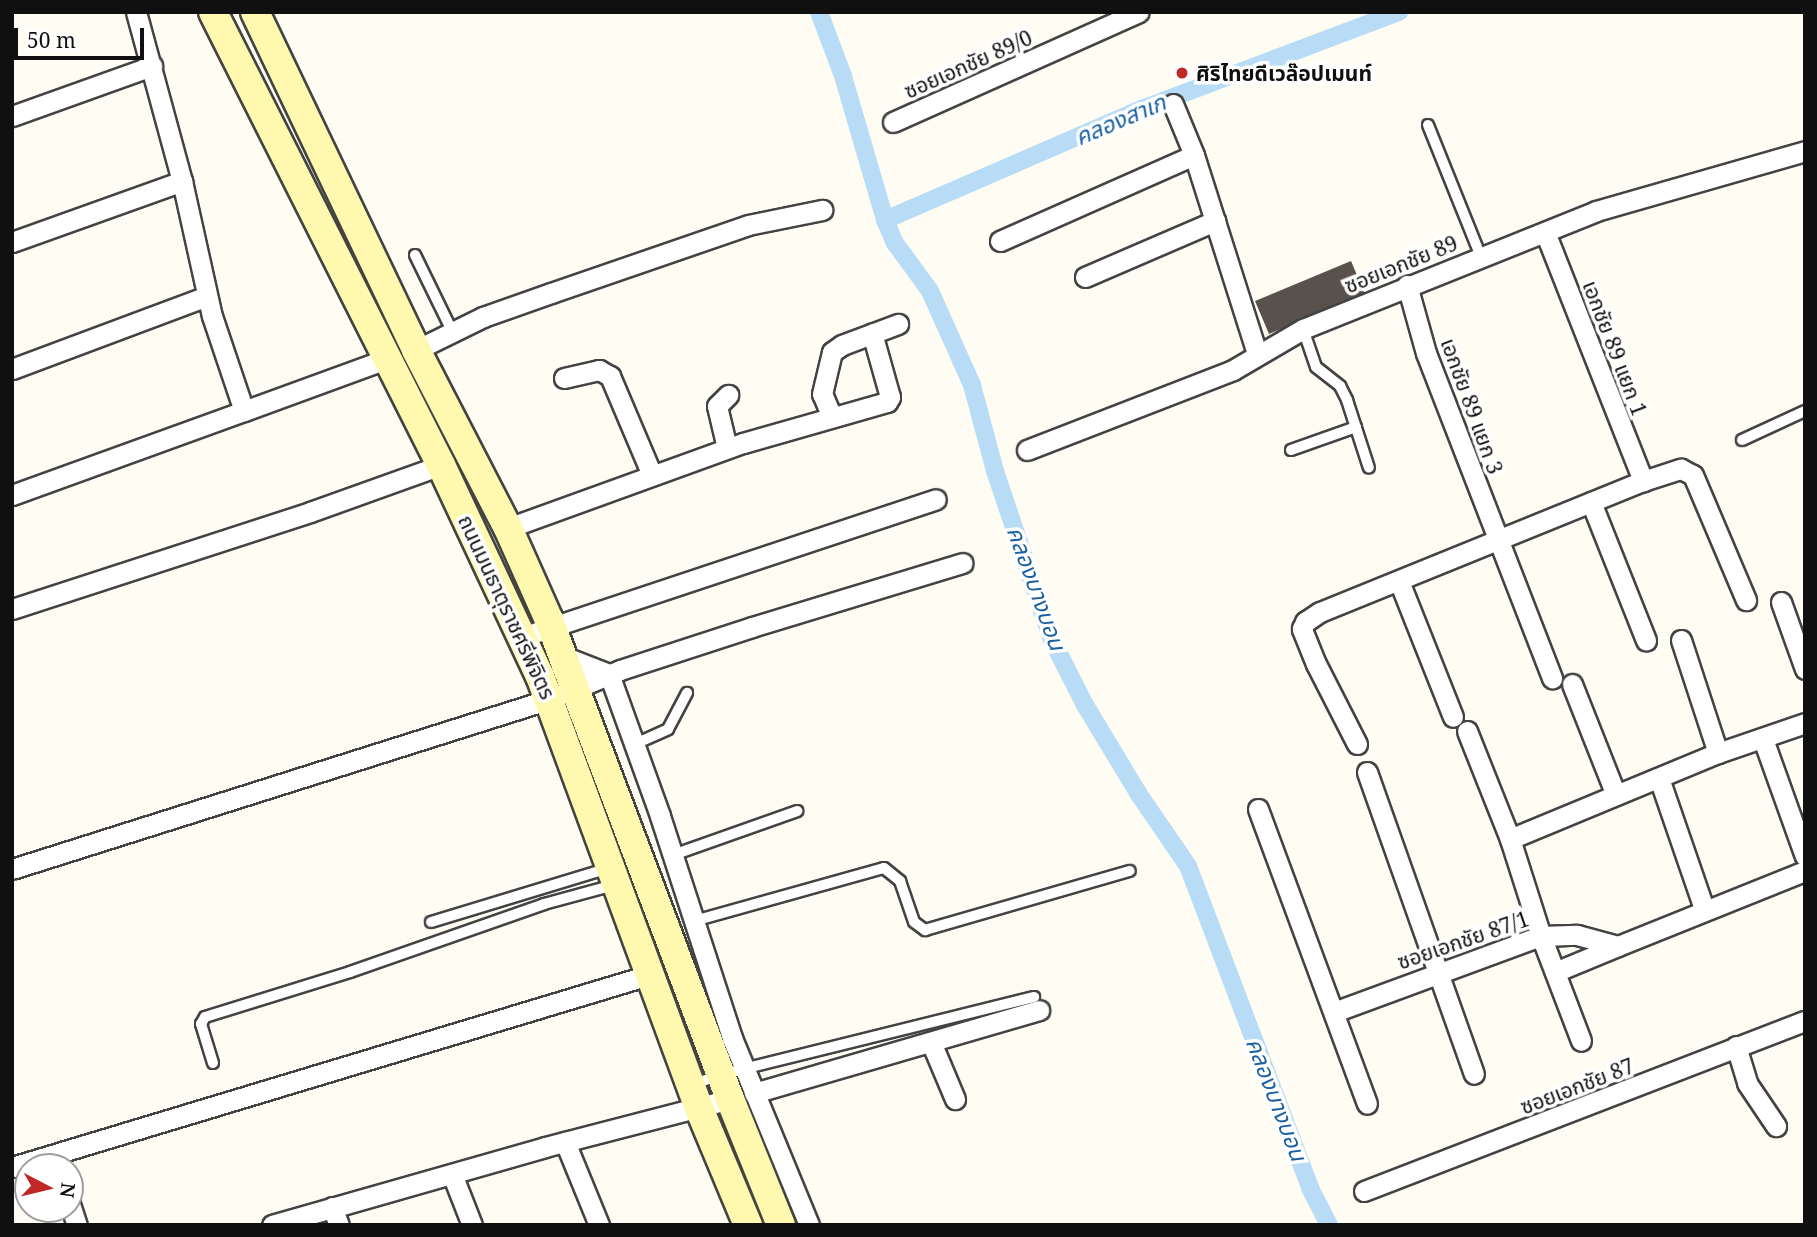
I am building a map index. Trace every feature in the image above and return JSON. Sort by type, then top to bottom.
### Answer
[{"type":"street","points":[[136,12],[182,181],[207,296],[244,411]]},
{"type":"street","name":"ถนนมนธาตุราชศรีพิจิตร","points":[[213,12],[441,465],[550,699],[695,1096],[748,1225]]},
{"type":"street","name":"ถนนมนธาตุราชศรีพิจิตร","points":[[255,12],[416,350],[511,536],[564,656],[737,1085],[809,1225]]},
{"type":"street","name":"ซอยเอกชัย 89/0","points":[[892,122],[1139,12]]},
{"type":"street","points":[[12,116],[152,66]]},
{"type":"street","points":[[1173,104],[1194,155],[1256,354]]},
{"type":"street","name":"ซอยเอกชัย 89","points":[[1027,450],[1233,370],[1256,354],[1303,329],[1407,285],[1622,203],[1805,151]]},
{"type":"street","points":[[1000,242],[1194,155]]},
{"type":"street","points":[[12,242],[182,181]]},
{"type":"street","points":[[416,350],[483,317],[748,225],[822,210]]},
{"type":"street","points":[[1085,277],[1216,222]]},
{"type":"street","name":"เอกชัย 89 แยก 1","points":[[1545,232],[1643,481]]},
{"type":"street","name":"เอกชัย 89 แยก 3","points":[[1407,285],[1426,353],[1552,678]]},
{"type":"street","points":[[12,369],[207,296]]},
{"type":"street","points":[[832,417],[822,394],[825,371],[832,352],[842,345],[898,324]]},
{"type":"street","points":[[485,557],[511,536],[652,475],[727,448],[890,400],[872,333]]},
{"type":"street","points":[[12,495],[388,358]]},
{"type":"street","points":[[564,378],[599,370],[610,376],[652,475]]},
{"type":"street","points":[[727,448],[717,406],[728,395]]},
{"type":"street","points":[[12,609],[310,512],[441,465]]},
{"type":"street","points":[[1357,744],[1316,664],[1301,627],[1320,612],[1643,481],[1681,469],[1693,475],[1746,600]]},
{"type":"street","points":[[522,637],[551,625],[936,499]]},
{"type":"street","points":[[1591,502],[1646,640]]},
{"type":"street","points":[[12,869],[550,699],[609,674],[963,564]]},
{"type":"street","points":[[1399,581],[1510,839],[1541,936],[1581,1041]]},
{"type":"street","points":[[1781,602],[1805,669]]},
{"type":"street","points":[[1681,640],[1718,753]]},
{"type":"street","name":"ถนนมนธาตุราชศรีพิจิตร","points":[[564,656],[609,674],[694,921],[737,1085],[781,1225]]},
{"type":"street","points":[[1572,684],[1616,795]]},
{"type":"street","points":[[1510,839],[1718,753],[1805,723]]},
{"type":"street","points":[[1763,738],[1805,856]]},
{"type":"street","points":[[1367,772],[1474,1074]]},
{"type":"street","points":[[1659,778],[1704,909]]},
{"type":"street","points":[[1258,809],[1367,1104]]},
{"type":"street","points":[[1555,972],[1704,909],[1805,871]]},
{"type":"street","name":"ซอยเอกชัย 87/1","points":[[1334,1012],[1439,971],[1541,936],[1577,935],[1618,946]]},
{"type":"street","points":[[81,1153],[260,1090],[652,974]]},
{"type":"street","points":[[272,1225],[335,1216],[452,1174],[565,1142],[695,1096],[931,1042],[1037,1004]]},
{"type":"street","name":"ซอยเอกชัย 87","points":[[1364,1191],[1805,1021]]},
{"type":"street","points":[[931,1042],[955,1099]]},
{"type":"street","points":[[1736,1046],[1748,1083],[1776,1126]]},
{"type":"street","points":[[565,1142],[599,1225]]},
{"type":"street","points":[[452,1174],[471,1225]]},
{"type":"lane","points":[[1428,125],[1481,257]]},
{"type":"lane","points":[[415,255],[452,331]]},
{"type":"lane","points":[[1303,329],[1316,367],[1339,386],[1369,468]]},
{"type":"lane","points":[[1742,440],[1805,411]]},
{"type":"lane","points":[[1291,450],[1356,427]]},
{"type":"lane","points":[[635,744],[668,729],[687,693]]},
{"type":"lane","points":[[673,855],[797,811]]},
{"type":"lane","points":[[694,921],[884,868],[900,881],[914,922],[925,930],[1130,871]]},
{"type":"lane","points":[[431,922],[615,875]]},
{"type":"lane","points":[[213,1063],[201,1024],[205,1017],[350,972],[544,904],[615,875]]},
{"type":"lane","points":[[737,1085],[1037,1004]]},
{"type":"building","points":[[1351,261],[1365,294],[1269,334],[1255,301]]},
{"type":"waterway","name":"คลองบางบอน","points":[[819,12],[843,76],[885,220],[895,243],[930,291],[972,385],[995,471],[1052,640],[1085,705],[1138,793],[1188,866],[1310,1188],[1329,1225]]},
{"type":"waterway","name":"คลองสาเก","points":[[885,220],[1142,109],[1399,12]]},
{"type":"place","name":"ศิริไทยดีเวล๊อปเมนท์","points":[[1182,73]]}]
